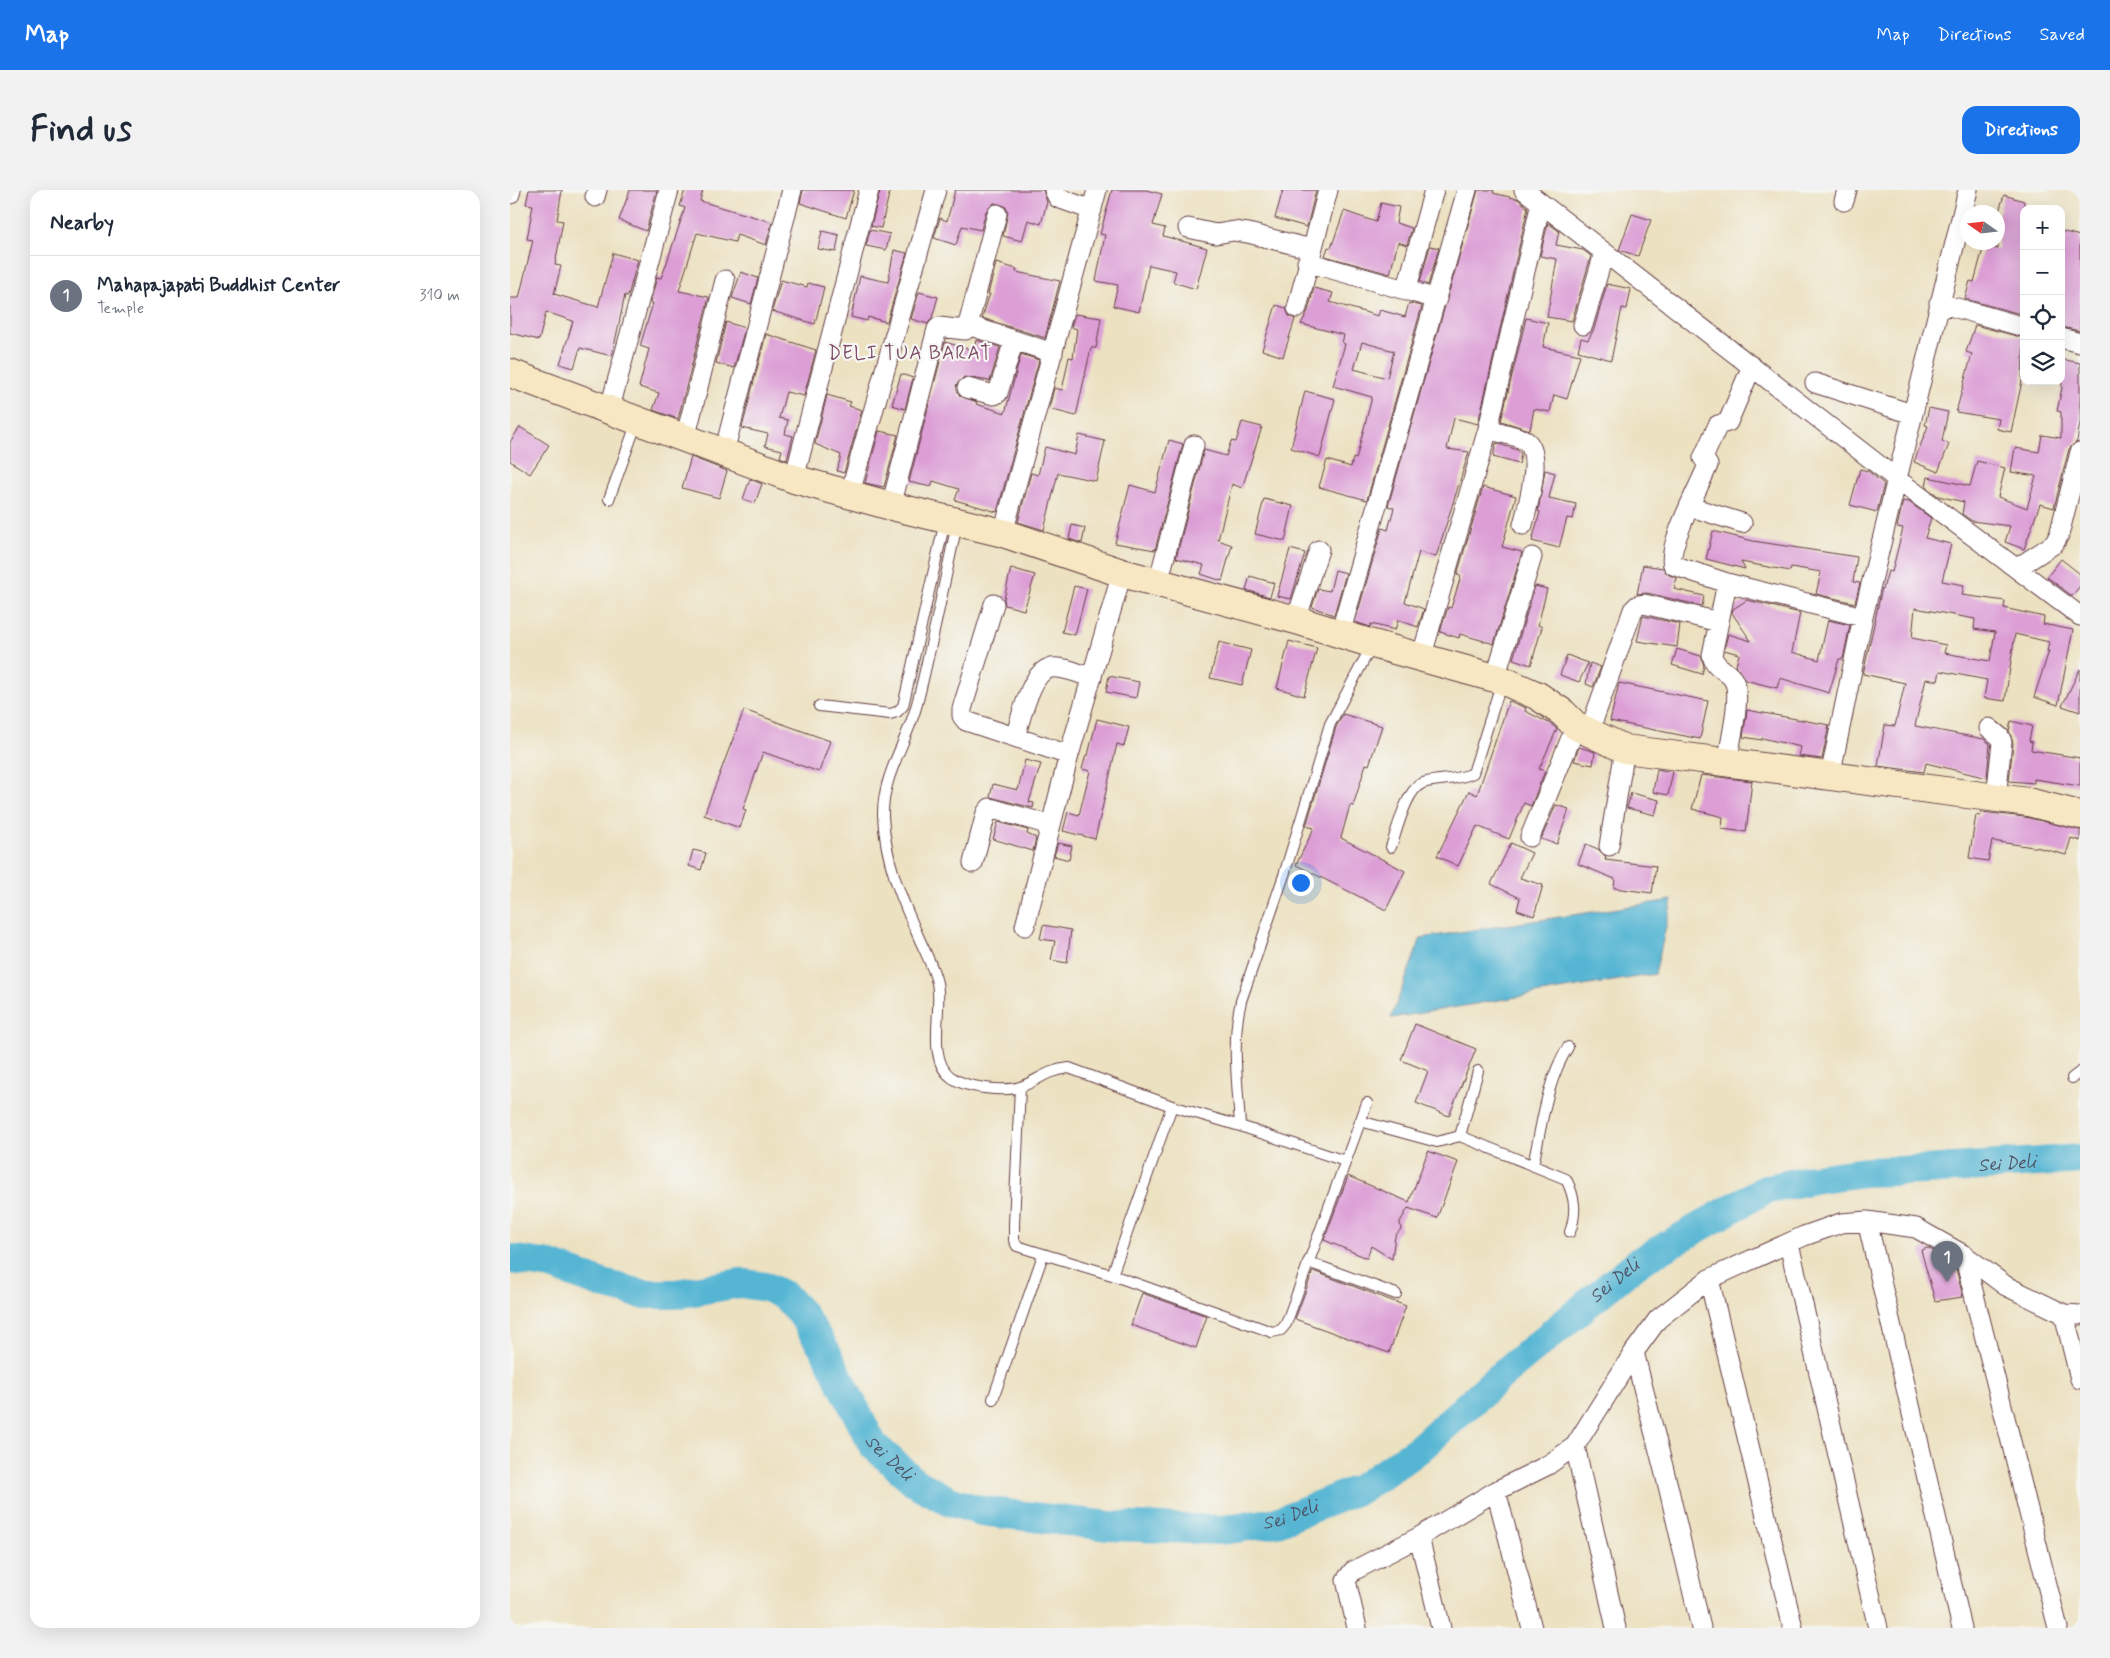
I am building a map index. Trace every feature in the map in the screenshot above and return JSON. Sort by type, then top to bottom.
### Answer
[{"type":"main road","points":[[510,374],[794,479],[850,493],[891,506],[1003,532],[1158,584],[1296,620],[1421,658],[1499,679],[1538,696],[1582,729],[1626,749],[2028,802],[2080,815]]},
{"type":"street","points":[[510,194],[511,190]]},
{"type":"street","points":[[610,411],[669,190]]},
{"type":"street","points":[[724,452],[792,190]]},
{"type":"street","points":[[794,479],[869,190]]},
{"type":"street","points":[[850,493],[936,190]]},
{"type":"street","points":[[1054,190],[1058,198],[1092,210]]},
{"type":"street","points":[[1003,532],[1098,190]]},
{"type":"street","points":[[1297,308],[1309,256],[1328,190]]},
{"type":"street","points":[[1406,291],[1434,190]]},
{"type":"street","points":[[1340,634],[1467,190]]},
{"type":"street","points":[[1524,190],[1898,480],[2080,616]]},
{"type":"street","points":[[1830,776],[1863,617],[1898,480],[1938,303],[1968,190]]},
{"type":"street","points":[[1421,658],[1488,429],[1541,203]]},
{"type":"street","points":[[891,506],[937,329],[939,327],[965,330],[968,325],[998,214]]},
{"type":"street","points":[[1188,228],[1216,234],[1234,231],[1248,233],[1406,291],[1437,299]]},
{"type":"street","points":[[1583,325],[1604,253]]},
{"type":"street","points":[[685,440],[725,280]]},
{"type":"street","points":[[1938,303],[2020,326]]},
{"type":"street","points":[[968,325],[1053,352]]},
{"type":"street","points":[[2065,339],[2080,343]]},
{"type":"street","points":[[967,388],[994,395],[998,393],[1014,340]]},
{"type":"street","points":[[1752,366],[1728,422],[1718,425],[1702,458],[1708,466],[1691,507],[1683,519],[1671,555],[1673,565],[1727,583],[1863,617]]},
{"type":"street","points":[[1815,383],[1912,414]]},
{"type":"street","points":[[1488,429],[1526,441],[1530,446],[1533,456],[1534,480],[1523,525]]},
{"type":"street","points":[[1158,584],[1194,445]]},
{"type":"street","points":[[2017,568],[2054,544],[2059,534],[2080,452]]},
{"type":"street","points":[[1691,507],[1742,523]]},
{"type":"street","points":[[1296,620],[1319,550]]},
{"type":"street","points":[[1499,679],[1532,557]]},
{"type":"street","points":[[1025,926],[1069,754],[1122,573]]},
{"type":"street","points":[[1727,583],[1713,660],[1734,680],[1736,687],[1727,762]]},
{"type":"street","points":[[994,604],[962,712],[966,721],[1069,754]]},
{"type":"street","points":[[1530,838],[1582,729],[1626,628],[1638,606],[1644,604],[1719,622]]},
{"type":"street","points":[[1015,737],[1035,679],[1041,671],[1052,668],[1067,669],[1092,678]]},
{"type":"street","points":[[1989,728],[2000,737],[2002,742],[1996,798]]},
{"type":"street","points":[[1609,846],[1626,749]]},
{"type":"street","points":[[973,863],[986,813],[990,808],[1050,825]]},
{"type":"street","points":[[1867,1221],[1962,1628]]},
{"type":"street","points":[[1356,1628],[1346,1580],[1353,1571],[1419,1537],[1496,1491],[1548,1465],[1575,1446],[1634,1352],[1658,1319],[1709,1280],[1788,1244],[1841,1223],[1867,1221],[1916,1228],[1964,1255],[2006,1286],[2072,1315],[2080,1379]]},
{"type":"street","points":[[1788,1244],[1878,1628]]},
{"type":"street","points":[[1964,1255],[2058,1628]]},
{"type":"street","points":[[1709,1280],[1792,1628]]},
{"type":"street","points":[[1634,1352],[1701,1628]]},
{"type":"street","points":[[1575,1446],[1616,1628]]},
{"type":"street","points":[[1496,1491],[1532,1628]]},
{"type":"street","points":[[1419,1537],[1441,1628]]},
{"type":"lane","points":[[609,499],[637,421]]},
{"type":"lane","points":[[819,706],[890,714],[897,712],[903,706],[952,520]]},
{"type":"lane","points":[[952,520],[916,706],[884,792],[883,816],[894,881],[937,980],[940,999],[937,1044],[941,1064],[951,1077],[986,1089],[1020,1087],[1052,1070],[1069,1068],[1172,1106],[1240,1126],[1345,1161]]},
{"type":"lane","points":[[1240,1126],[1236,1038],[1237,1018],[1241,1001],[1284,875],[1330,724],[1373,644]]},
{"type":"lane","points":[[1391,848],[1410,794],[1416,787],[1423,784],[1462,778],[1472,773],[1499,679]]},
{"type":"lane","points":[[1533,1165],[1556,1066],[1568,1047]]},
{"type":"lane","points":[[1460,1136],[1478,1071]]},
{"type":"lane","points":[[1020,1087],[1014,1240],[1020,1249],[1112,1275],[1277,1332],[1286,1324],[1367,1103]]},
{"type":"lane","points":[[1112,1275],[1172,1106]]},
{"type":"lane","points":[[1360,1121],[1437,1142],[1460,1136],[1566,1179],[1574,1196],[1574,1219],[1570,1232]]},
{"type":"lane","points":[[993,1399],[1043,1255]]},
{"type":"lane","points":[[1308,1262],[1396,1294]]},
{"type":"water","points":[[1672,900],[1655,974],[1391,1018],[1421,938]]},
{"type":"building","points":[[529,190],[562,190],[557,220],[563,221],[555,265],[561,266],[554,294],[598,307],[613,253],[638,260],[628,296],[625,295],[612,356],[580,348],[574,368],[560,364],[573,321],[546,312],[539,340],[510,333],[510,298],[519,298],[533,240],[527,239],[533,205],[526,204]]},
{"type":"building","points":[[630,190],[657,190],[646,231],[619,220]]},
{"type":"building","points":[[685,190],[703,190],[700,201],[772,222],[766,245],[737,235],[735,242],[697,233],[679,291],[709,297],[678,419],[653,410],[659,393],[639,387],[649,349],[640,346],[653,303],[650,303],[657,277],[661,278],[685,208],[680,206]]},
{"type":"building","points":[[803,190],[854,190],[846,218],[800,203]]},
{"type":"building","points":[[880,190],[890,190],[881,228],[871,226]]},
{"type":"building","points":[[955,190],[1043,190],[1047,202],[1041,224],[1028,220],[1022,241],[1003,236],[1008,212],[1005,206],[994,203],[986,211],[981,230],[962,226],[956,245],[934,238],[940,218],[947,221]]},
{"type":"building","points":[[1112,190],[1146,190],[1162,194],[1153,225],[1165,228],[1163,236],[1207,248],[1196,289],[1173,282],[1176,271],[1149,265],[1139,312],[1113,306],[1118,285],[1096,281],[1105,235],[1100,234]]},
{"type":"building","points":[[1283,190],[1316,190],[1307,227],[1275,218]]},
{"type":"building","points":[[1478,190],[1494,190],[1493,193],[1518,199],[1528,208],[1478,424],[1454,418],[1447,449],[1469,452],[1436,557],[1419,552],[1405,602],[1424,609],[1418,627],[1398,620],[1395,630],[1371,624],[1370,627],[1355,622],[1382,528],[1388,530],[1394,508],[1388,506]]},
{"type":"building","points":[[2004,195],[2024,201],[2024,205],[2020,205],[2020,314],[1965,299],[1970,281],[1974,282],[1983,250],[2005,250],[2005,205],[2001,205]]},
{"type":"building","points":[[1381,203],[1399,207],[1396,223],[1412,228],[1407,245],[1398,242],[1390,274],[1325,256],[1328,247],[1331,248],[1344,211],[1376,222]]},
{"type":"building","points":[[1632,214],[1651,220],[1638,256],[1619,250]]},
{"type":"building","points":[[1548,223],[1559,231],[1556,245],[1583,250],[1591,256],[1572,321],[1547,317],[1557,259],[1540,256]]},
{"type":"building","points":[[870,230],[890,234],[886,250],[866,246]]},
{"type":"building","points":[[822,231],[839,235],[836,252],[818,249]]},
{"type":"building","points":[[2065,232],[2080,236],[2080,331],[2065,328]]},
{"type":"building","points":[[1430,246],[1439,248],[1428,285],[1420,282]]},
{"type":"building","points":[[894,250],[907,253],[887,322],[868,317],[867,321],[851,317],[860,276],[888,282]]},
{"type":"building","points":[[996,263],[1017,269],[1016,272],[1060,281],[1045,338],[982,318],[990,294],[988,294]]},
{"type":"building","points":[[741,272],[758,278],[751,304],[732,298]]},
{"type":"building","points":[[781,280],[807,287],[808,283],[824,287],[815,324],[772,311]]},
{"type":"building","points":[[1607,284],[1631,289],[1627,309],[1622,308],[1611,360],[1578,351],[1581,338],[1588,340],[1594,329]]},
{"type":"building","points":[[1314,288],[1333,293],[1330,302],[1378,316],[1380,310],[1405,317],[1409,303],[1422,306],[1367,500],[1319,487],[1327,460],[1351,467],[1353,458],[1356,459],[1372,397],[1333,386],[1345,344],[1342,343],[1344,335],[1301,324],[1308,311]],"holes":[[[1362,342],[1394,351],[1387,378],[1354,369]]]},
{"type":"building","points":[[919,292],[938,297],[932,318],[928,324],[911,319]]},
{"type":"building","points":[[1276,305],[1286,308],[1289,316],[1295,319],[1283,357],[1262,350]]},
{"type":"building","points":[[1075,314],[1101,318],[1096,348],[1091,348],[1076,416],[1049,409],[1054,388],[1062,390],[1069,357],[1073,358],[1077,329],[1071,327]]},
{"type":"building","points":[[1526,318],[1548,323],[1543,347],[1580,355],[1567,399],[1554,395],[1550,412],[1534,409],[1530,430],[1501,421]]},
{"type":"building","points":[[726,322],[745,328],[734,368],[716,363]]},
{"type":"building","points":[[1975,325],[2020,337],[2021,385],[2011,432],[1997,429],[1999,419],[1956,412],[1972,354],[1966,352]]},
{"type":"building","points":[[766,334],[816,350],[804,396],[786,392],[779,418],[788,420],[785,434],[793,436],[787,460],[780,457],[782,450],[765,446],[768,434],[742,428]]},
{"type":"building","points":[[976,340],[1000,347],[990,381],[964,377],[956,385],[960,396],[977,402],[976,404],[1005,413],[1021,354],[1039,360],[997,512],[955,500],[959,489],[933,481],[931,487],[909,482],[945,342],[974,351]]},
{"type":"building","points":[[2065,360],[2080,363],[2080,423],[2077,441],[2069,449],[2054,508],[2040,504],[2024,549],[2005,542],[2010,526],[1972,521],[1962,514],[1964,502],[1938,496],[1926,487],[1928,477],[1970,486],[1977,461],[2005,468],[1998,497],[2027,508],[2036,476],[2011,472],[2015,448],[2039,452],[2042,435],[2061,438],[2061,412],[2057,411],[2062,385],[2065,385]]},
{"type":"building","points":[[901,374],[913,378],[905,409],[892,405]]},
{"type":"building","points":[[1305,391],[1335,399],[1320,457],[1291,448]]},
{"type":"building","points":[[827,395],[851,402],[849,406],[862,410],[844,473],[837,471],[841,455],[815,444]]},
{"type":"building","points":[[1929,408],[1948,412],[1942,441],[1949,444],[1938,472],[1914,462],[1928,426],[1925,425]]},
{"type":"building","points":[[1242,422],[1262,427],[1242,488],[1232,484],[1218,540],[1232,545],[1222,581],[1201,574],[1204,565],[1176,558],[1204,450],[1226,456],[1231,441],[1236,442]]},
{"type":"building","points":[[520,427],[549,445],[530,474],[510,461],[510,442]]},
{"type":"building","points":[[879,431],[898,435],[884,487],[865,483]]},
{"type":"building","points":[[1079,435],[1105,441],[1096,481],[1058,473],[1044,530],[1018,522],[1031,473],[1038,475],[1045,447],[1075,455]]},
{"type":"building","points":[[1169,440],[1183,444],[1155,550],[1115,543],[1130,485],[1155,492]]},
{"type":"building","points":[[1496,443],[1518,450],[1521,454],[1519,464],[1493,457]]},
{"type":"building","points":[[691,457],[727,471],[719,498],[682,488]]},
{"type":"building","points":[[1860,469],[1868,471],[1884,484],[1877,512],[1850,505]]},
{"type":"building","points":[[1545,470],[1555,473],[1549,498],[1576,504],[1573,519],[1567,518],[1559,548],[1532,541],[1540,512],[1538,511]]},
{"type":"building","points":[[750,479],[762,484],[755,503],[743,499]]},
{"type":"building","points":[[1483,487],[1516,496],[1502,547],[1522,552],[1494,644],[1460,634],[1459,638],[1440,632],[1448,607],[1451,608],[1461,576],[1457,575]]},
{"type":"building","points":[[1264,499],[1293,506],[1285,541],[1255,534]]},
{"type":"building","points":[[1903,501],[1909,502],[1931,518],[1925,538],[1951,544],[1942,581],[1964,585],[1962,595],[2005,601],[2004,608],[2044,617],[2043,624],[2073,630],[2058,705],[2034,697],[2049,651],[2047,651],[2049,642],[2015,634],[2005,701],[1984,698],[1987,680],[1940,671],[1938,681],[1926,679],[1915,726],[1984,739],[1990,744],[1987,778],[1926,763],[1924,772],[1878,766],[1885,725],[1895,726],[1905,683],[1863,674],[1882,588],[1888,571],[1892,572],[1903,528],[1897,527]],"holes":[[[1915,608],[1975,619],[1974,629],[1995,632],[1990,661],[1944,653],[1946,645],[1912,638]]]},
{"type":"building","points":[[1072,525],[1085,528],[1082,543],[1069,539]]},
{"type":"building","points":[[1713,531],[1753,541],[1857,557],[1853,582],[1860,583],[1855,603],[1816,594],[1821,572],[1791,567],[1790,571],[1741,562],[1745,569],[1706,559]]},
{"type":"building","points":[[1290,549],[1305,553],[1291,599],[1277,596]]},
{"type":"building","points":[[2061,559],[2080,574],[2080,586],[2072,596],[2047,577]]},
{"type":"building","points":[[1643,565],[1663,568],[1669,575],[1677,578],[1674,589],[1704,596],[1702,606],[1647,593],[1637,594]]},
{"type":"building","points":[[1011,568],[1035,575],[1024,610],[1005,605],[1004,599]]},
{"type":"building","points":[[1335,570],[1346,573],[1334,615],[1312,607],[1318,589],[1330,591]]},
{"type":"building","points":[[1250,576],[1274,583],[1270,597],[1246,590]]},
{"type":"building","points":[[1074,586],[1087,589],[1075,635],[1062,632]]},
{"type":"building","points":[[1535,586],[1547,589],[1538,625],[1542,627],[1531,665],[1513,659]]},
{"type":"building","points":[[1747,600],[1800,613],[1792,652],[1819,660],[1828,620],[1850,625],[1843,659],[1839,659],[1829,693],[1780,678],[1777,688],[1745,680],[1736,666],[1739,654],[1724,650],[1728,634],[1751,641],[1732,613],[1733,609]]},
{"type":"building","points":[[1643,616],[1680,624],[1677,647],[1637,641]]},
{"type":"building","points":[[1289,641],[1317,648],[1304,696],[1277,688]]},
{"type":"building","points":[[1219,642],[1251,650],[1242,685],[1210,678]]},
{"type":"building","points":[[1677,649],[1701,656],[1704,666],[1702,674],[1672,665]]},
{"type":"building","points":[[1567,655],[1588,663],[1579,682],[1560,675]]},
{"type":"building","points":[[1590,663],[1601,667],[1593,687],[1586,684]]},
{"type":"building","points":[[2080,669],[2080,712],[2062,706]]},
{"type":"building","points":[[1109,676],[1139,682],[1136,698],[1106,692]]},
{"type":"building","points":[[1619,683],[1708,701],[1700,739],[1610,721]]},
{"type":"building","points":[[1509,701],[1526,708],[1525,711],[1557,729],[1539,769],[1545,771],[1531,806],[1524,803],[1509,839],[1477,826],[1458,866],[1437,856],[1469,791],[1477,795]]},
{"type":"building","points":[[744,710],[830,741],[819,772],[763,752],[743,809],[746,810],[740,828],[704,815]]},
{"type":"building","points":[[1747,710],[1829,725],[1822,759],[1799,756],[1801,747],[1762,738],[1762,740],[1743,737]]},
{"type":"building","points":[[1343,714],[1382,726],[1369,765],[1366,764],[1353,806],[1350,805],[1341,838],[1405,871],[1386,910],[1296,865],[1314,828],[1306,826],[1336,727]]},
{"type":"building","points":[[1097,719],[1129,727],[1124,746],[1117,744],[1095,839],[1063,831],[1068,812],[1079,815],[1090,771],[1082,769],[1086,755],[1088,755]]},
{"type":"building","points":[[2011,721],[2032,726],[2029,741],[2032,742],[2031,750],[2080,758],[2080,786],[2034,779],[2034,783],[2009,781],[2013,743],[2009,731]]},
{"type":"building","points":[[1579,747],[1595,752],[1593,765],[1574,761]]},
{"type":"building","points":[[1025,760],[1041,764],[1029,802],[1034,803],[1033,808],[990,797],[993,784],[1018,790]]},
{"type":"building","points":[[1657,769],[1673,772],[1668,795],[1653,792]]},
{"type":"building","points":[[1701,775],[1752,781],[1746,832],[1722,829],[1723,817],[1692,809]]},
{"type":"building","points":[[1631,793],[1659,800],[1655,815],[1627,808]]},
{"type":"building","points":[[1556,805],[1569,809],[1557,844],[1541,839]]},
{"type":"building","points":[[1981,812],[2025,817],[2080,830],[2080,841],[2071,838],[2066,855],[2040,848],[1992,841],[1988,861],[1969,858],[1976,815],[1980,816]]},
{"type":"building","points":[[998,822],[1028,830],[1027,834],[1036,838],[1033,851],[993,839]]},
{"type":"building","points":[[1058,843],[1072,846],[1069,860],[1054,856]]},
{"type":"building","points":[[1511,843],[1532,853],[1520,878],[1543,885],[1534,916],[1517,910],[1520,898],[1491,884]]},
{"type":"building","points":[[1586,844],[1598,849],[1606,857],[1605,860],[1656,866],[1652,893],[1614,888],[1615,879],[1578,864]]},
{"type":"building","points":[[693,850],[706,853],[701,870],[689,866]]},
{"type":"building","points":[[1043,925],[1071,930],[1067,963],[1051,960],[1055,941],[1040,939]]},
{"type":"building","points":[[1415,1024],[1476,1049],[1449,1116],[1416,1103],[1428,1071],[1401,1060]]},
{"type":"building","points":[[1428,1151],[1458,1162],[1437,1218],[1408,1208],[1400,1222],[1401,1229],[1395,1236],[1392,1259],[1371,1246],[1367,1258],[1324,1240],[1348,1176],[1409,1202]]},
{"type":"building","points":[[1928,1248],[1937,1253],[1940,1268],[1955,1264],[1963,1297],[1935,1301],[1921,1250]]},
{"type":"building","points":[[1313,1271],[1406,1306],[1389,1353],[1295,1319]]},
{"type":"building","points":[[1142,1293],[1207,1316],[1196,1348],[1131,1325]]},
{"type":"waterway","name":"Sei Deli","points":[[510,1259],[551,1265],[603,1284],[642,1294],[676,1294],[740,1283],[766,1287],[785,1296],[801,1313],[825,1350],[873,1445],[916,1483],[949,1501],[981,1511],[1110,1526],[1222,1530],[1277,1522],[1360,1489],[1419,1449],[1498,1378],[1637,1263],[1764,1190],[1813,1179],[1865,1172],[1926,1170],[2080,1159]]},
{"type":"place","name":"Mahapajapati Buddhist Center","points":[[1947,1282]]},
{"type":"district","name":"DELI TUA BARAT","points":[[910,353]]}]
